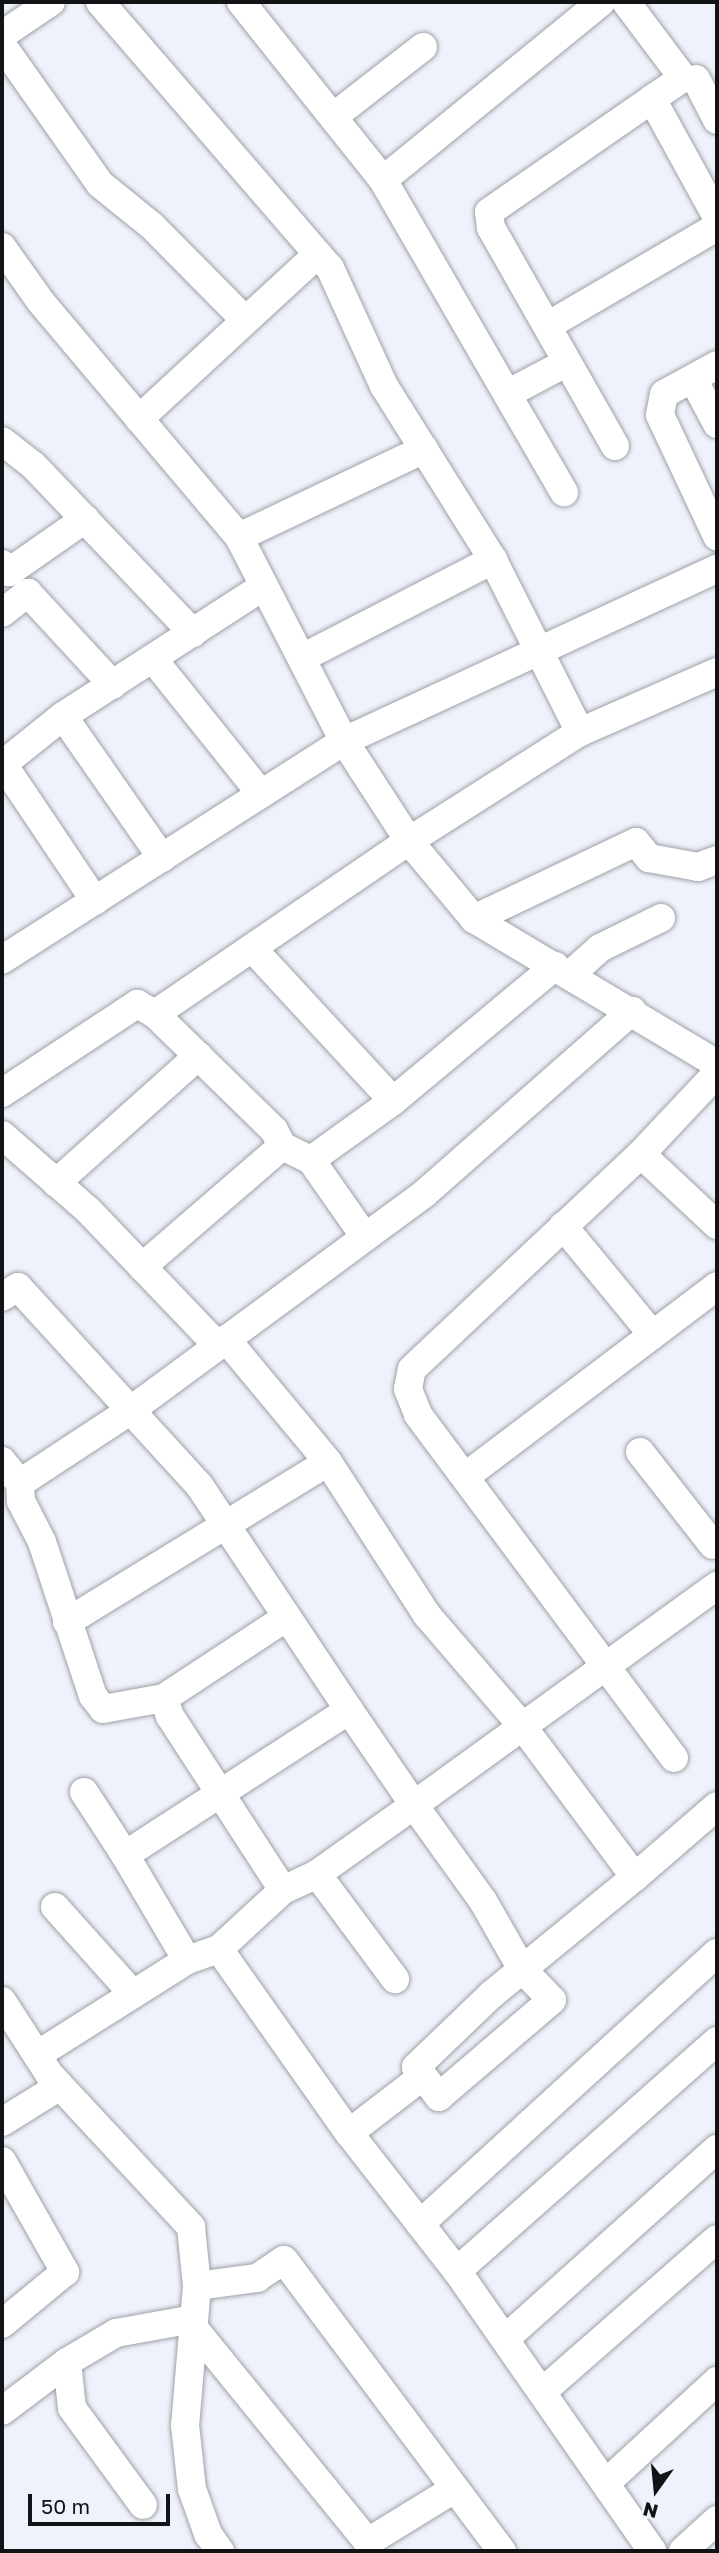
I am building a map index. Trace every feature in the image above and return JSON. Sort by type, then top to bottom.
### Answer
[{"type":"street","points":[[2,35],[51,2]]},
{"type":"street","points":[[100,2],[330,268],[384,386],[493,560],[580,732]]},
{"type":"street","points":[[241,2],[383,180],[509,393],[515,412],[564,492]]},
{"type":"street","points":[[383,180],[601,2]]},
{"type":"street","points":[[625,2],[699,75],[717,120]]},
{"type":"street","points":[[2,45],[100,184],[152,226],[244,319]]},
{"type":"street","points":[[333,117],[422,47]]},
{"type":"street","points":[[615,446],[566,363],[549,325],[491,228],[489,212],[652,99],[699,75]]},
{"type":"street","points":[[549,325],[715,212],[652,99]]},
{"type":"street","points":[[2,247],[41,302],[239,537],[344,741],[409,841],[474,919],[717,1064]]},
{"type":"street","points":[[139,419],[244,319],[318,254]]},
{"type":"street","points":[[509,393],[566,363]]},
{"type":"street","points":[[717,365],[664,394],[660,415],[717,536]]},
{"type":"street","points":[[693,379],[717,424]]},
{"type":"street","points":[[2,441],[33,465],[193,633]]},
{"type":"street","points":[[239,537],[424,449]]},
{"type":"street","points":[[85,519],[5,568],[113,685]]},
{"type":"street","points":[[302,658],[493,560]]},
{"type":"street","points":[[3,958],[344,741],[717,569]]},
{"type":"street","points":[[94,901],[3,764],[64,716],[264,586]]},
{"type":"street","points":[[2,612],[28,593]]},
{"type":"street","points":[[153,659],[261,794]]},
{"type":"street","points":[[155,1014],[409,841],[580,732],[717,672]]},
{"type":"street","points":[[64,716],[162,858]]},
{"type":"street","points":[[474,919],[636,842],[649,858],[698,867],[717,860]]},
{"type":"street","points":[[311,1160],[563,971],[600,948],[661,918]]},
{"type":"street","points":[[252,948],[393,1101]]},
{"type":"street","points":[[2,1093],[137,1004],[155,1014],[274,1130],[282,1146],[311,1160],[365,1237]]},
{"type":"street","points":[[20,1483],[131,1410],[425,1193],[632,1011]]},
{"type":"street","points":[[57,1183],[198,1056]]},
{"type":"street","points":[[674,1758],[608,1665],[418,1413],[408,1389],[412,1368],[641,1154],[717,1073]]},
{"type":"street","points":[[2,1135],[57,1183],[221,1342],[328,1462],[427,1615],[523,1727],[635,1877]]},
{"type":"street","points":[[142,1267],[282,1146]]},
{"type":"street","points":[[641,1154],[717,1225]]},
{"type":"street","points":[[563,1226],[653,1335]]},
{"type":"street","points":[[466,1476],[717,1286]]},
{"type":"street","points":[[2,1297],[18,1287],[199,1485],[349,1710],[483,1901],[522,1969],[552,2000],[439,2097],[416,2067],[522,1969],[717,1806]]},
{"type":"street","points":[[640,1452],[716,1546]]},
{"type":"street","points":[[2,1461],[20,1483],[22,1501],[42,1542],[93,1696],[103,1709],[164,1698],[287,1617]]},
{"type":"street","points":[[67,1622],[328,1462]]},
{"type":"street","points":[[37,2055],[187,1960],[219,1949],[283,1890],[317,1874],[717,1586]]},
{"type":"street","points":[[164,1698],[170,1716],[283,1890]]},
{"type":"street","points":[[125,1855],[349,1710]]},
{"type":"street","points":[[84,1792],[187,1960]]},
{"type":"street","points":[[317,1874],[395,1979]]},
{"type":"street","points":[[55,1907],[133,1994]]},
{"type":"street","points":[[219,1949],[349,2133],[457,2272],[652,2551]]},
{"type":"street","points":[[420,2224],[717,1953]]},
{"type":"street","points":[[2,2001],[60,2086],[191,2227],[197,2286],[185,2425],[192,2488],[208,2533],[220,2551]]},
{"type":"street","points":[[457,2272],[717,2041]]},
{"type":"street","points":[[349,2133],[423,2076]]},
{"type":"street","points":[[2,2122],[60,2086]]},
{"type":"street","points":[[505,2339],[717,2149]]},
{"type":"street","points":[[2,2161],[65,2272],[2,2325]]},
{"type":"street","points":[[542,2392],[717,2239]]},
{"type":"street","points":[[197,2286],[257,2278],[284,2260],[502,2551]]},
{"type":"street","points":[[2,2410],[67,2362],[116,2333],[194,2323]]},
{"type":"street","points":[[194,2323],[368,2542],[454,2490]]},
{"type":"street","points":[[67,2362],[72,2408],[143,2505]]},
{"type":"street","points":[[606,2483],[717,2381]]},
{"type":"street","points":[[683,2551],[717,2520]]}]
